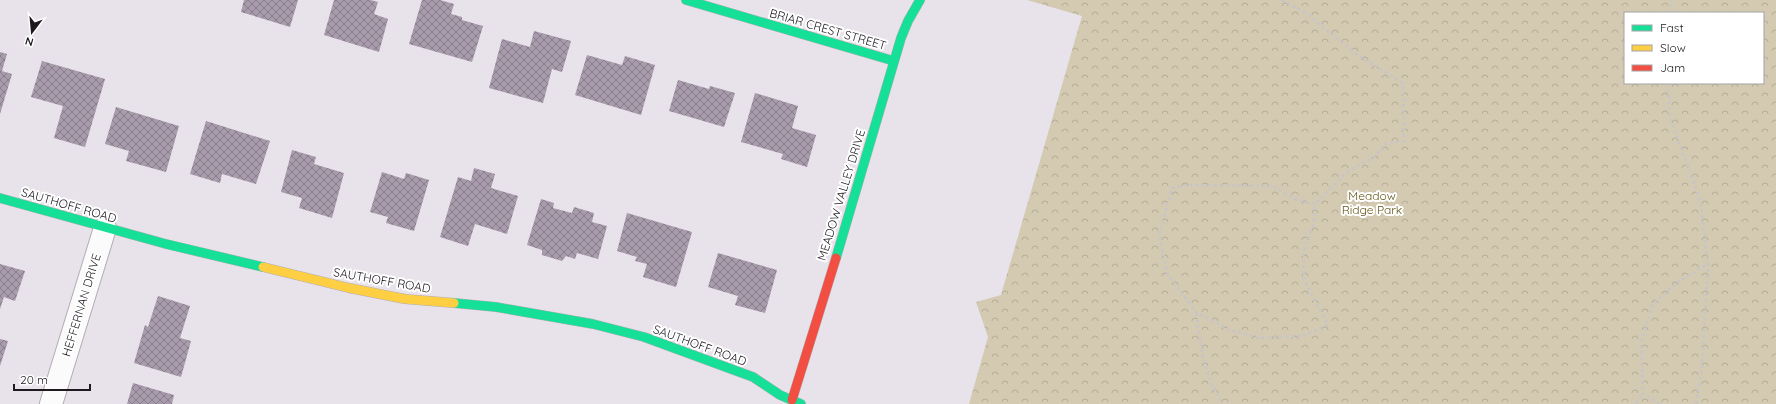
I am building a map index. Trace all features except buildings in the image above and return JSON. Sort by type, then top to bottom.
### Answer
[{"type":"street","name":"BRIAR CREST STREET","points":[[686,0],[894,61]]},
{"type":"street","name":"MEADOW VALLEY DRIVE","points":[[792,400],[903,32],[920,0]]},
{"type":"street","name":"SAUTHOFF ROAD","points":[[0,198],[105,228],[393,297],[496,307],[593,324],[644,337],[753,377],[780,395],[801,404]]},
{"type":"street","name":"HEFFERNAN DRIVE","points":[[50,404],[105,228]]},
{"type":"path","points":[[1282,0],[1307,14],[1359,56],[1403,82],[1404,141],[1384,144],[1374,158],[1348,171],[1315,204],[1313,226],[1303,253],[1304,280],[1328,325],[1303,336],[1259,338],[1230,330],[1196,312],[1168,275],[1159,234],[1172,188],[1188,184],[1272,186],[1295,198],[1315,204]]},
{"type":"path","points":[[1670,12],[1672,0]]},
{"type":"path","points":[[1668,84],[1670,118],[1700,200],[1708,264],[1702,368],[1696,404]]},
{"type":"path","points":[[1636,404],[1643,394],[1641,342],[1653,304],[1675,284],[1708,264]]},
{"type":"path","points":[[1196,312],[1203,361],[1214,389],[1224,404]]},
{"type":"path","points":[[1643,394],[1660,404]]},
{"type":"green space","name":"Meadow Ridge Park","points":[[1027,0],[1776,0],[1776,404],[969,404],[988,337],[976,302],[1001,295],[1082,16]]},
{"type":"traffic: fast","points":[[686,0],[894,61]]},
{"type":"traffic: fast","points":[[836,258],[901,38],[908,21],[920,0]]},
{"type":"traffic: fast","points":[[0,198],[166,244],[263,267]]},
{"type":"traffic: fast","points":[[454,303],[496,307],[593,324],[644,337],[753,377],[780,395],[801,404]]},
{"type":"traffic: slow","points":[[263,267],[349,288],[405,299],[454,303]]},
{"type":"traffic: jam","points":[[792,400],[836,258]]}]
